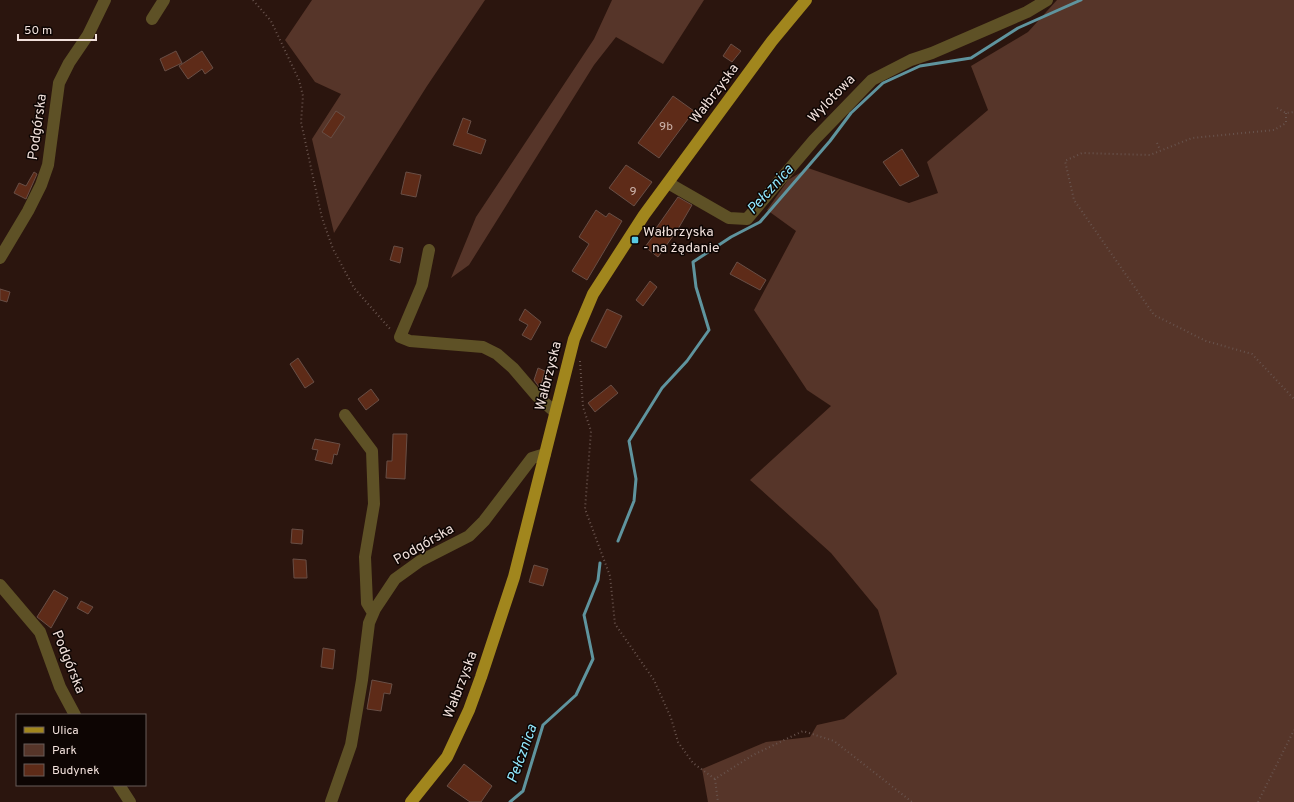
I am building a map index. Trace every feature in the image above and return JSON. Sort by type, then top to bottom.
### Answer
[{"type":"main road","name":"Wałbrzyska","points":[[411,802],[447,757],[474,697],[498,630],[514,577],[574,339],[586,308],[612,262],[668,183],[772,40],[806,0]]},
{"type":"street","name":"Podgórska","points":[[0,258],[28,211],[41,185],[48,165],[59,83],[69,63],[88,35],[105,0]]},
{"type":"street","points":[[152,19],[164,0]]},
{"type":"street","name":"Wylotowa","points":[[668,183],[729,218],[747,219],[814,140],[872,80],[911,60],[932,53],[1027,12],[1047,0]]},
{"type":"street","points":[[429,250],[422,285],[400,337],[410,341],[483,347],[497,354],[513,368],[537,396],[555,412]]},
{"type":"street","points":[[345,415],[372,450],[374,504],[365,558],[367,603],[373,613]]},
{"type":"street","name":"Podgórska","points":[[331,802],[351,745],[362,680],[369,623],[373,613],[395,578],[420,561],[469,536],[484,521],[532,458],[545,454]]},
{"type":"street","name":"Podgórska","points":[[0,585],[40,632],[60,687],[74,714]]},
{"type":"street","points":[[120,786],[130,802]]},
{"type":"path","points":[[254,0],[271,21],[299,80],[303,96],[301,122],[322,218],[333,249],[354,288],[385,324],[400,337]]},
{"type":"path","points":[[1277,108],[1286,113],[1294,112]]},
{"type":"path","points":[[1286,113],[1286,123],[1274,130],[1192,138],[1150,155],[1082,153],[1065,161],[1074,200],[1154,315],[1206,341],[1252,354],[1294,399]]},
{"type":"path","points":[[1157,143],[1160,150]]},
{"type":"path","points":[[580,354],[584,407],[592,431],[585,509],[610,576],[615,624],[654,680],[671,718],[678,742],[694,763],[715,779],[718,802]]},
{"type":"path","points":[[1258,802],[1294,730]]},
{"type":"path","points":[[715,779],[753,755],[803,731],[834,741],[912,802]]},
{"type":"green space","points":[[312,0],[485,0],[427,86],[334,233],[312,139],[341,94],[315,82],[285,40]]},
{"type":"green space","points":[[612,0],[704,0],[663,64],[616,37],[594,65],[469,265],[451,278],[476,217],[594,39]]},
{"type":"green space","points":[[1057,0],[1294,0],[1294,802],[708,802],[702,769],[766,742],[810,737],[817,725],[844,719],[897,674],[878,610],[831,553],[750,480],[831,406],[807,390],[754,310],[796,231],[767,210],[788,180],[808,168],[909,203],[938,193],[927,162],[988,110],[971,66],[1028,32]]},
{"type":"building","points":[[731,44],[741,51],[732,62],[723,56]]},
{"type":"building","points":[[176,51],[182,63],[165,71],[160,59]]},
{"type":"building","points":[[202,51],[213,68],[205,74],[202,69],[188,79],[179,66]]},
{"type":"building","points":[[673,96],[694,111],[659,158],[638,143]]},
{"type":"building","points":[[336,111],[345,117],[331,138],[322,132]]},
{"type":"building","points":[[463,118],[471,121],[467,133],[486,140],[481,154],[453,145]]},
{"type":"building","points":[[902,149],[919,176],[900,186],[883,162]]},
{"type":"building","points":[[626,165],[652,182],[634,206],[609,188]]},
{"type":"building","points":[[34,172],[37,174],[26,199],[14,193],[19,183],[26,186]]},
{"type":"building","points":[[406,172],[421,175],[416,197],[401,194]]},
{"type":"building","points":[[678,197],[692,205],[678,229],[658,257],[645,247],[654,235],[652,234]]},
{"type":"building","points":[[596,210],[606,217],[609,213],[622,221],[587,280],[572,271],[589,244],[579,237]]},
{"type":"building","points":[[394,246],[403,248],[400,263],[390,260]]},
{"type":"building","points":[[737,262],[766,280],[760,290],[730,274]]},
{"type":"building","points":[[650,281],[657,287],[643,306],[636,300]]},
{"type":"building","points":[[0,289],[10,292],[7,302],[0,300]]},
{"type":"building","points":[[525,309],[541,322],[531,340],[522,335],[528,325],[519,320]]},
{"type":"building","points":[[607,309],[622,316],[606,348],[591,341]]},
{"type":"building","points":[[298,358],[314,382],[305,388],[290,364]]},
{"type":"building","points":[[538,368],[545,371],[540,388],[534,380]]},
{"type":"building","points":[[611,385],[618,393],[595,412],[588,403]]},
{"type":"building","points":[[371,389],[379,400],[366,410],[358,399]]},
{"type":"building","points":[[393,434],[407,434],[405,479],[386,478],[387,461],[392,461]]},
{"type":"building","points":[[315,439],[340,444],[337,455],[334,454],[332,464],[315,460],[318,450],[312,449]]},
{"type":"building","points":[[292,529],[303,530],[302,544],[291,543]]},
{"type":"building","points":[[293,559],[306,560],[307,578],[294,578]]},
{"type":"building","points":[[534,565],[548,569],[543,586],[529,582]]},
{"type":"building","points":[[54,590],[68,598],[51,628],[37,617]]},
{"type":"building","points":[[81,601],[93,607],[88,614],[77,608]]},
{"type":"building","points":[[323,648],[335,650],[333,669],[321,667]]},
{"type":"building","points":[[372,680],[392,684],[390,694],[384,693],[381,711],[367,709]]},
{"type":"building","points":[[464,764],[492,786],[481,802],[470,802],[447,786]]},
{"type":"waterway","name":"Pełcznica","points":[[618,541],[634,501],[636,479],[629,441],[662,388],[687,361],[709,330],[696,287],[693,262],[731,237],[760,222],[830,141],[851,113],[883,83],[920,66],[971,58],[1018,28],[1081,0]]},
{"type":"waterway","name":"Pełcznica","points":[[510,802],[523,791],[543,725],[576,695],[593,659],[584,615],[598,580],[600,563]]},
{"type":"place","name":"Wałbrzyska - na żądanie","points":[[635,240]]}]
